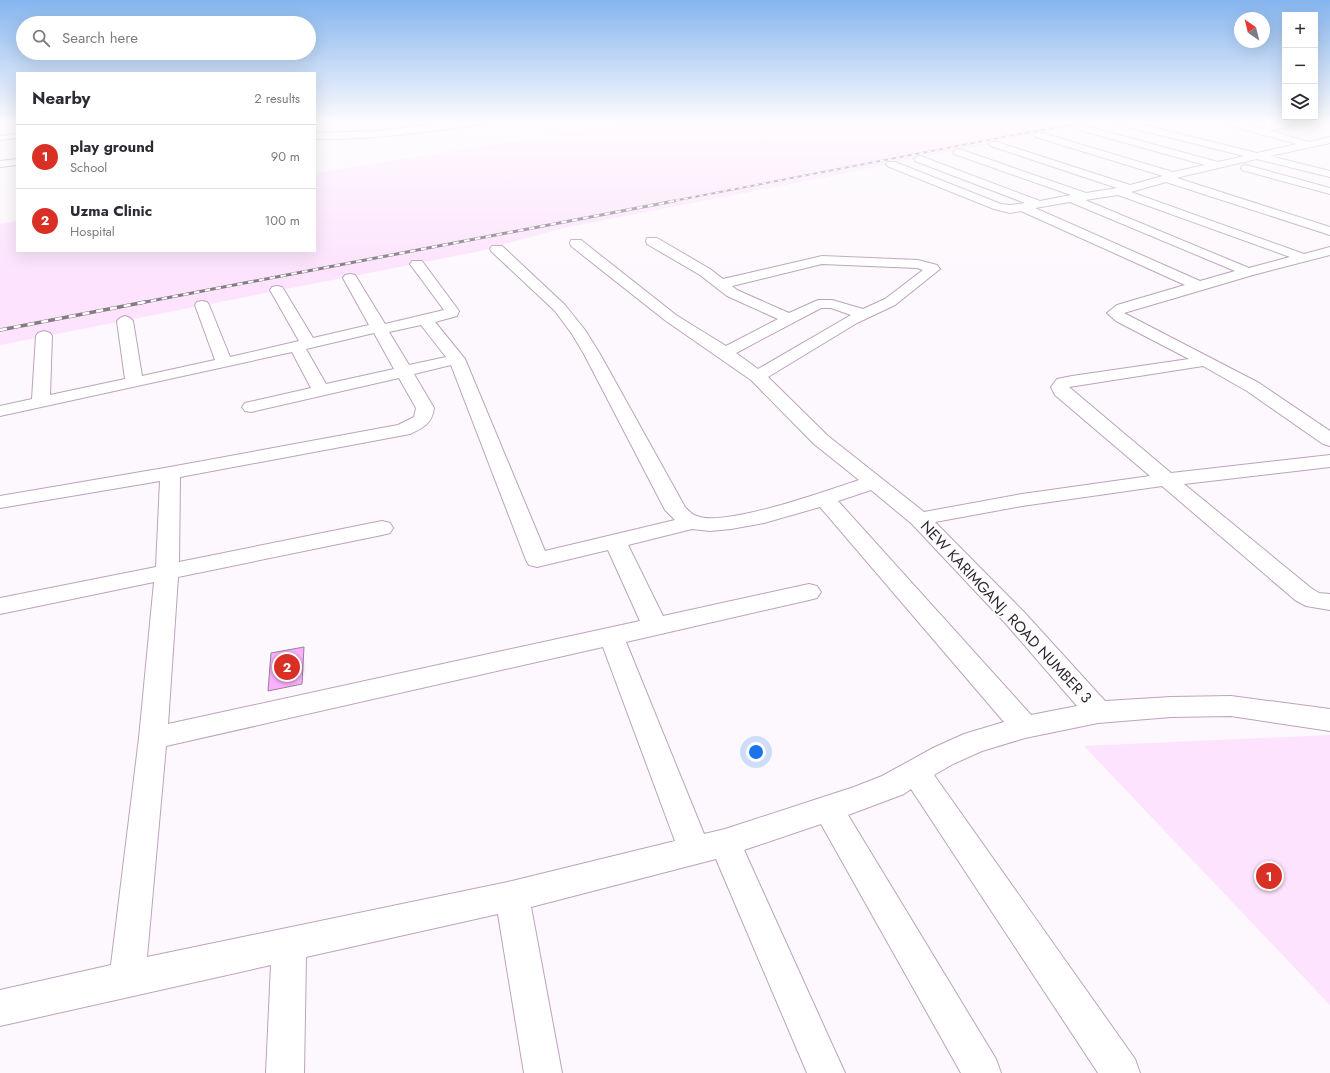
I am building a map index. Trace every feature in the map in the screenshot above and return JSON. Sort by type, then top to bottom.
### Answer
[{"type":"street","points":[[908,171],[998,208],[1010,209],[1124,190],[1194,171]]},
{"type":"street","points":[[951,171],[1039,204]]},
{"type":"street","points":[[1012,171],[1085,197]]},
{"type":"street","points":[[1071,171],[1304,258]]},
{"type":"street","points":[[1152,171],[1330,231]]},
{"type":"street","points":[[1250,171],[1330,191]]},
{"type":"street","points":[[1319,171],[1330,174]]},
{"type":"street","points":[[1072,199],[1248,272]]},
{"type":"street","points":[[1022,207],[1198,286]]},
{"type":"street","points":[[652,241],[705,272],[732,293],[790,318]]},
{"type":"street","name":"NEW KARIMGANJ, ROAD NUMBER 3","points":[[576,243],[671,318],[757,376],[820,440],[876,482],[920,519],[1015,618],[1098,712]]},
{"type":"street","points":[[497,249],[560,308],[579,333],[592,354],[676,510],[691,523]]},
{"type":"street","points":[[1330,251],[1198,286],[1116,311],[1115,313],[1121,318],[1206,361],[1253,387],[1330,440]]},
{"type":"street","points":[[721,284],[822,260],[918,264],[932,268],[922,278],[890,302],[864,314],[757,376]]},
{"type":"street","points":[[0,411],[452,313],[417,264]]},
{"type":"street","points":[[0,502],[170,473],[403,430],[418,424],[424,417],[425,408],[350,278]]},
{"type":"street","points":[[277,290],[303,345],[321,391]]},
{"type":"street","points":[[725,353],[790,318],[823,303],[832,304],[864,314]]},
{"type":"street","points":[[202,305],[224,363]]},
{"type":"street","points":[[425,320],[457,359],[538,560],[691,523],[712,525],[750,519],[876,482]]},
{"type":"street","points":[[125,321],[134,382]]},
{"type":"street","points":[[41,402],[44,336]]},
{"type":"street","points":[[251,407],[457,359]]},
{"type":"street","points":[[1206,361],[1072,380],[1060,387],[1061,391],[1303,594],[1314,600],[1330,602]]},
{"type":"street","points":[[920,519],[981,506],[1168,480],[1330,462]]},
{"type":"street","points":[[127,979],[153,738],[168,572],[170,473]]},
{"type":"street","points":[[824,498],[1024,727]]},
{"type":"street","points":[[0,606],[382,528]]},
{"type":"street","points":[[615,541],[655,626]]},
{"type":"street","points":[[153,738],[809,592]]},
{"type":"street","points":[[611,636],[710,847],[826,1073]]},
{"type":"street","points":[[1,1012],[127,979],[512,896],[710,847],[893,785],[943,756],[974,742],[1024,727],[1098,712],[1171,707],[1231,706],[1330,720]]},
{"type":"street","points":[[915,771],[1121,1073]]},
{"type":"street","points":[[828,808],[982,1073]]},
{"type":"street","points":[[512,896],[543,1073]]},
{"type":"street","points":[[285,1073],[290,944]]},
{"type":"shaded area","points":[[327,171],[856,171],[563,228],[476,252],[0,345],[0,224],[16,221],[16,252],[316,252],[316,173]]},
{"type":"shaded area","points":[[1330,735],[1330,1005],[1084,746]]},
{"type":"building","points":[[304,647],[302,684],[268,691],[271,653]]},
{"type":"railway","points":[[668,202],[828,171]]},
{"type":"railway","points":[[140,303],[674,201]]},
{"type":"railway","points":[[0,330],[145,302]]},
{"type":"place","name":"Uzma Clinic","points":[[287,667]]},
{"type":"place","name":"play ground","points":[[1269,876]]}]
